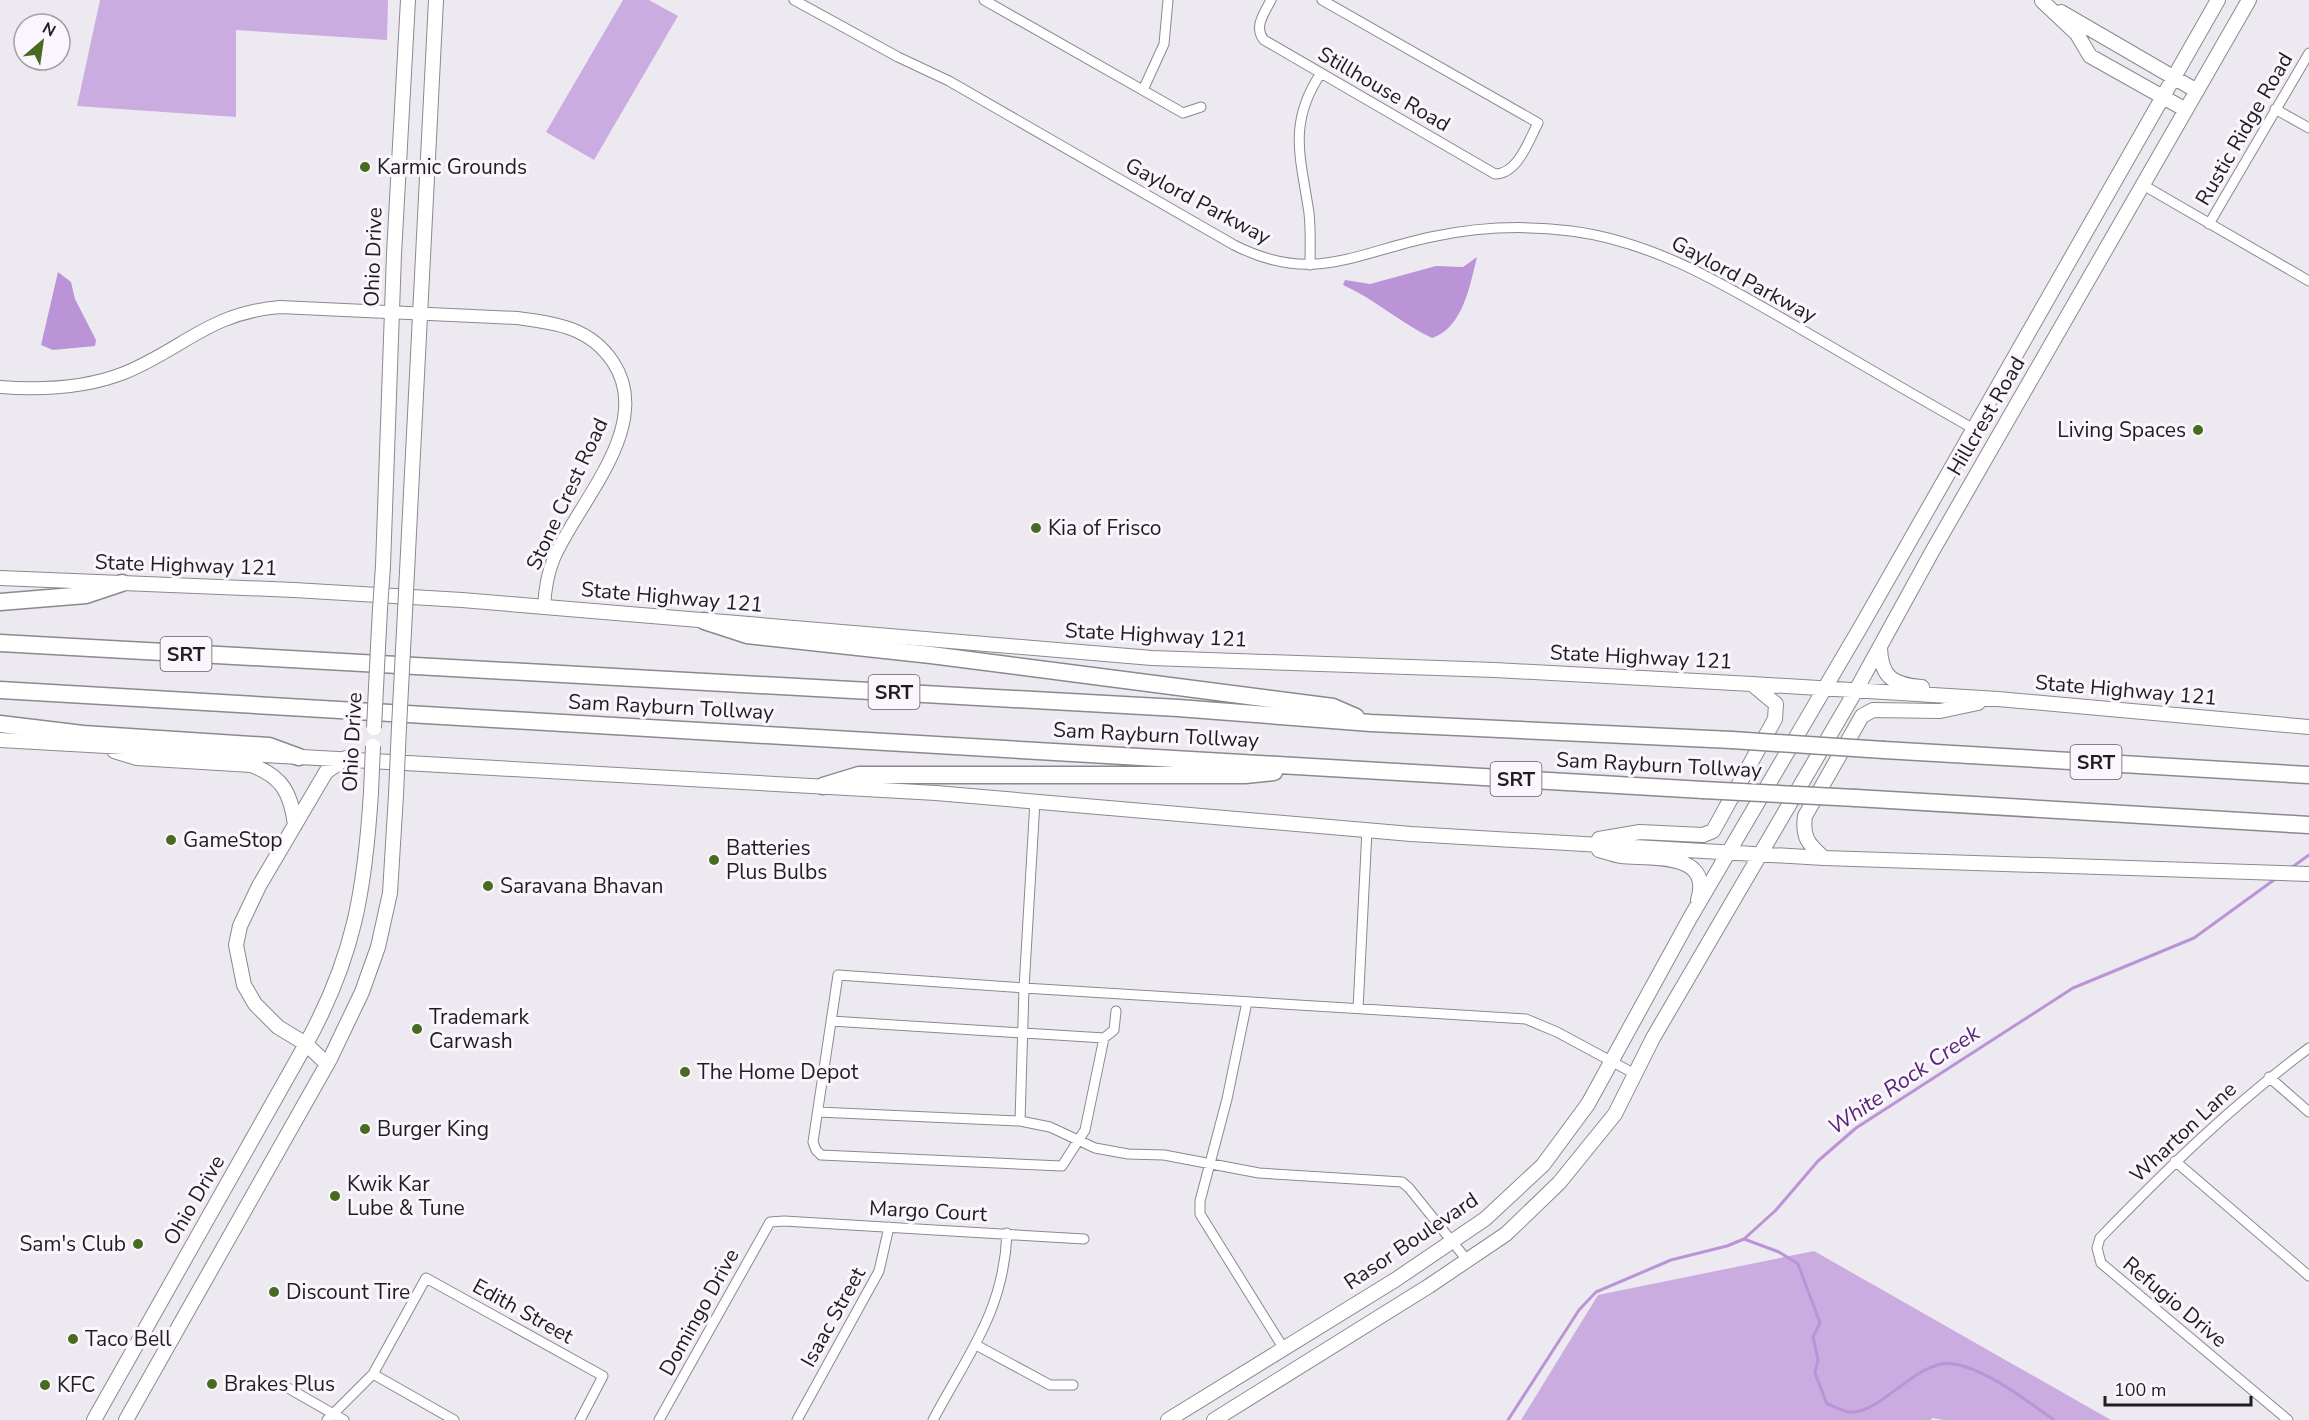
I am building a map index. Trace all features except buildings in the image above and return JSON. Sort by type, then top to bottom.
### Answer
[{"type":"highway","points":[[0,602],[86,595],[122,584]]},
{"type":"highway","points":[[704,621],[747,635],[931,655],[1333,707],[1371,723]]},
{"type":"highway","name":"Sam Rayburn Tollway","points":[[0,643],[1167,708],[1371,723],[1732,740],[2309,775]]},
{"type":"highway","name":"Sam Rayburn Tollway","points":[[0,690],[2309,825]]},
{"type":"highway","points":[[0,724],[83,734],[269,746],[299,757]]},
{"type":"highway","points":[[823,786],[859,775],[1245,775],[1328,767]]},
{"type":"main road","name":"Ohio Drive","points":[[94,1420],[306,1044],[341,974],[356,921],[368,846],[408,0]]},
{"type":"main road","points":[[126,1420],[330,1058],[362,992],[383,926],[392,873],[436,0]]},
{"type":"main road","points":[[2041,0],[2197,91]]},
{"type":"main road","points":[[2041,0],[2077,34],[2091,56],[2186,110]]},
{"type":"main road","name":"Hillcrest Road","points":[[1730,851],[2218,0]]},
{"type":"main road","name":"Hillcrest Road","points":[[1759,853],[1855,692],[1995,442],[2249,0]]},
{"type":"main road","points":[[1972,428],[1995,442]]},
{"type":"main road","name":"State Highway 121","points":[[0,578],[294,590],[544,607],[1152,658],[1495,670],[1998,699],[2309,727]]},
{"type":"main road","points":[[1880,648],[1881,666],[1886,675],[1907,686],[1957,690],[1998,699]]},
{"type":"main road","points":[[1574,843],[1640,831],[1703,835],[1713,831],[1775,719],[1776,704],[1752,684]]},
{"type":"main road","points":[[1824,858],[1808,844],[1803,830],[1805,816],[1862,716],[1873,710],[1940,711],[1998,699]]},
{"type":"main road","points":[[0,740],[823,786],[1035,801],[1367,830],[1824,858],[2309,874]]},
{"type":"main road","points":[[90,744],[137,758],[250,765],[266,770],[288,791],[295,825]]},
{"type":"main road","points":[[330,1058],[278,1027],[255,1004],[244,985],[236,945],[246,909],[326,772],[346,758]]},
{"type":"main road","points":[[1574,843],[1619,856],[1675,859],[1685,863],[1694,870],[1701,887],[1693,914]]},
{"type":"main road","name":"Rasor Boulevard","points":[[1168,1420],[1453,1241],[1485,1219],[1543,1165],[1588,1104],[1730,851]]},
{"type":"main road","points":[[1214,1420],[1506,1234],[1558,1183],[1615,1114],[1635,1074],[1759,853]]},
{"type":"street","name":"Gaylord Parkway","points":[[794,0],[898,57],[949,81],[1234,245],[1273,261],[1310,265],[1349,260],[1430,237],[1477,229],[1539,228],[1607,237],[1646,249],[1695,269],[1972,428]]},
{"type":"street","points":[[984,0],[1183,113],[1201,107]]},
{"type":"street","points":[[1143,90],[1164,44],[1168,0]]},
{"type":"street","name":"Stillhouse Road","points":[[1270,0],[1259,31],[1264,40],[1495,174],[1505,172],[1514,165],[1538,123],[1322,0]]},
{"type":"street","name":"Rustic Ridge Road","points":[[2209,224],[2309,53]]},
{"type":"street","points":[[1310,265],[1310,222],[1299,163],[1298,137],[1305,102],[1321,74]]},
{"type":"street","points":[[2275,109],[2309,128]]},
{"type":"street","points":[[2143,185],[2309,281]]},
{"type":"street","name":"Stone Crest Road","points":[[0,387],[74,386],[123,373],[213,324],[251,310],[280,308],[517,318],[555,323],[582,332],[605,350],[618,370],[626,397],[623,428],[613,452],[554,556],[546,579],[544,607]]},
{"type":"street","points":[[1020,1121],[1024,988],[1035,801]]},
{"type":"street","points":[[1358,1009],[1367,830]]},
{"type":"street","points":[[1116,1011],[1114,1030],[1104,1038],[1084,1130],[1062,1166],[821,1155],[816,1150],[813,1142],[838,975],[1526,1019],[1557,1032],[1635,1074]]},
{"type":"street","points":[[1247,1002],[1200,1201],[1200,1214],[1284,1349]]},
{"type":"street","points":[[831,1021],[1104,1038]]},
{"type":"street","name":"Wharton Lane","points":[[2098,1254],[2100,1238],[2175,1161],[2269,1077],[2309,1048]]},
{"type":"street","points":[[2269,1077],[2309,1112]]},
{"type":"street","points":[[818,1112],[1020,1121],[1050,1127],[1095,1148],[1128,1154],[1164,1155],[1258,1173],[1402,1182],[1467,1260]]},
{"type":"street","points":[[2175,1161],[2309,1276]]},
{"type":"street","name":"Margo Court","points":[[770,1222],[1007,1233],[1084,1239]]},
{"type":"street","name":"Domingo Drive","points":[[659,1420],[770,1222]]},
{"type":"street","name":"Isaac Street","points":[[796,1420],[879,1271],[889,1227]]},
{"type":"street","points":[[933,1420],[976,1345],[996,1302],[1006,1262],[1007,1233]]},
{"type":"street","name":"Refugio Drive","points":[[2098,1254],[2101,1263],[2288,1420]]},
{"type":"street","name":"Edith Street","points":[[373,1374],[426,1278],[603,1376],[583,1419]]},
{"type":"street","points":[[976,1345],[1050,1384],[1073,1385]]},
{"type":"street","points":[[330,1417],[373,1374],[452,1419]]},
{"type":"street","points":[[281,1384],[330,1417],[344,1420]]},
{"type":"shaded area","points":[[100,0],[388,0],[387,40],[236,30],[236,117],[77,106]]},
{"type":"shaded area","points":[[623,0],[649,0],[678,16],[594,160],[546,132]]},
{"type":"shaded area","points":[[1477,257],[1468,292],[1458,315],[1443,333],[1432,338],[1343,285],[1345,280],[1370,284],[1436,266],[1463,267]]},
{"type":"shaded area","points":[[58,272],[71,282],[75,299],[96,340],[95,346],[53,350],[41,345]]},
{"type":"shaded area","points":[[1814,1251],[2111,1420],[1944,1420],[1932,1418],[1931,1420],[1521,1420],[1598,1295]]},
{"type":"waterway","name":"White Rock Creek","points":[[2291,868],[2309,855]]},
{"type":"waterway","name":"White Rock Creek","points":[[1508,1420],[1579,1310],[1596,1292],[1671,1260],[1727,1246],[1744,1239],[1776,1210],[1818,1161],[1856,1128],[2073,988],[2194,938],[2278,877]]},
{"type":"waterway","points":[[1744,1239],[1779,1252],[1798,1264],[1820,1323],[1813,1337],[1818,1360],[1815,1373],[1827,1404],[1849,1412],[1860,1411],[1871,1407],[1929,1368],[1941,1364],[1954,1364],[1984,1374],[2054,1420]]},
{"type":"place","name":"Karmic Grounds","points":[[365,167]]},
{"type":"place","name":"Living Spaces","points":[[2198,430]]},
{"type":"place","name":"Kia of Frisco","points":[[1036,528]]},
{"type":"place","name":"GameStop","points":[[171,840]]},
{"type":"place","name":"Batteries Plus Bulbs","points":[[714,860]]},
{"type":"place","name":"Saravana Bhavan","points":[[488,886]]},
{"type":"place","name":"Trademark Carwash","points":[[417,1029]]},
{"type":"place","name":"The Home Depot","points":[[685,1072]]},
{"type":"place","name":"Burger King","points":[[365,1129]]},
{"type":"place","name":"Kwik Kar Lube & Tune","points":[[335,1196]]},
{"type":"place","name":"Sam's Club","points":[[138,1244]]},
{"type":"place","name":"Discount Tire","points":[[274,1292]]},
{"type":"place","name":"Taco Bell","points":[[73,1339]]},
{"type":"place","name":"Brakes Plus","points":[[212,1384]]},
{"type":"place","name":"KFC","points":[[45,1385]]}]
